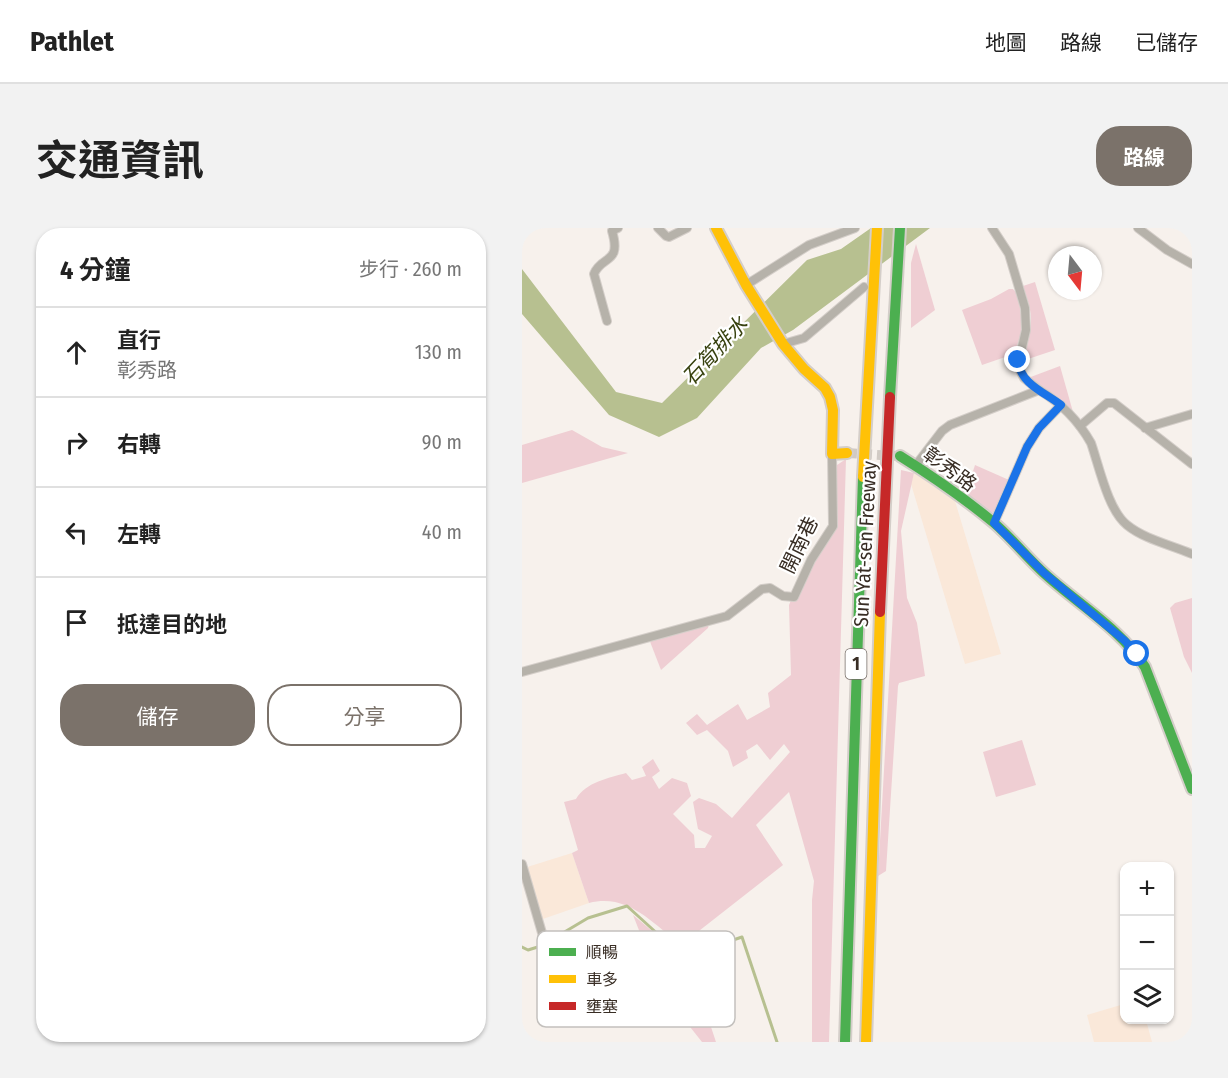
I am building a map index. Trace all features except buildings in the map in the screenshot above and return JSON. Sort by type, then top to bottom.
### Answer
[{"type":"main road","name":"開南巷","points":[[716,228],[746,285],[783,344],[830,397],[833,410],[832,454]]},
{"type":"main road","name":"Sun Yat-sen Freeway","points":[[845,1042],[869,287],[877,228]]},
{"type":"main road","name":"Sun Yat-sen Freeway","points":[[866,1042],[874,732],[900,228]]},
{"type":"main road","points":[[832,454],[847,453]]},
{"type":"main road","name":"彰秀路","points":[[900,456],[916,465],[994,523],[1044,573],[1125,641],[1137,654],[1192,789]]},
{"type":"street","points":[[607,321],[594,274],[596,269],[612,256],[615,243],[612,231],[618,228]]},
{"type":"street","points":[[658,228],[669,237],[687,228]]},
{"type":"street","points":[[746,285],[809,246],[855,228]]},
{"type":"street","points":[[992,228],[1009,254],[1025,308],[1026,330],[1018,360],[1024,378],[1061,405],[1080,426],[1091,443],[1113,508],[1122,521],[1135,531],[1192,554]]},
{"type":"street","points":[[1137,228],[1167,250],[1192,264]]},
{"type":"street","points":[[783,344],[804,338],[869,287]]},
{"type":"street","points":[[916,465],[942,431],[950,425],[1039,390]]},
{"type":"street","points":[[1080,426],[1107,404],[1112,403],[1192,464]]},
{"type":"street","points":[[994,523],[1027,447],[1039,428],[1061,405]]},
{"type":"street","points":[[1145,428],[1192,414]]},
{"type":"street","name":"開南巷","points":[[522,672],[727,616],[762,589],[770,588],[783,596],[794,597],[811,560],[833,526],[832,454]]},
{"type":"street","points":[[522,864],[541,931]]},
{"type":"shaded area","points":[[916,244],[935,310],[911,328],[911,263]]},
{"type":"shaded area","points":[[1035,282],[1055,350],[1022,361],[1030,333],[1031,318],[1023,286]]},
{"type":"shaded area","points":[[1013,289],[1018,295],[1023,328],[1014,354],[982,365],[962,310]]},
{"type":"shaded area","points":[[1060,366],[1073,412],[1028,378]]},
{"type":"shaded area","points":[[572,430],[602,447],[628,453],[522,483],[522,445]]},
{"type":"shaded area","points":[[846,459],[829,1042],[812,1042],[814,881],[789,792],[756,825],[783,865],[699,931],[664,931],[628,906],[603,901],[589,903],[572,853],[578,850],[564,802],[576,799],[586,788],[605,779],[626,773],[632,780],[646,776],[642,767],[653,759],[660,771],[652,777],[659,789],[672,778],[687,783],[691,796],[673,814],[694,835],[695,848],[705,848],[712,836],[698,829],[693,802],[699,798],[716,804],[732,818],[790,752],[784,744],[770,760],[757,744],[746,751],[748,758],[733,767],[728,751],[707,730],[697,735],[686,723],[697,714],[707,725],[738,704],[747,720],[770,707],[768,693],[791,675],[789,605],[802,574],[833,524],[834,467]]},
{"type":"shaded area","points":[[975,465],[1009,480],[995,514],[965,496]]},
{"type":"shaded area","points":[[901,470],[914,473],[901,531],[907,598],[917,623],[925,676],[899,683],[898,686],[886,871],[878,876]]},
{"type":"shaded area","points":[[914,473],[955,501],[1001,654],[965,664],[911,484]]},
{"type":"shaded area","points":[[1192,598],[1192,673],[1184,657],[1170,608],[1175,603]]},
{"type":"shaded area","points":[[709,624],[708,628],[661,670],[649,639]]},
{"type":"shaded area","points":[[1022,740],[1036,785],[996,797],[983,752]]},
{"type":"shaded area","points":[[572,853],[589,903],[540,920],[524,868]]},
{"type":"shaded area","points":[[633,915],[652,931],[639,931]]},
{"type":"shaded area","points":[[1120,1005],[1120,1024],[1147,1024],[1152,1042],[1094,1042],[1087,1015]]},
{"type":"shaded area","points":[[690,1027],[711,1027],[716,1042],[702,1042]]},
{"type":"water","name":"石筍排水","points":[[871,228],[930,228],[793,330],[761,348],[697,418],[659,437],[609,415],[522,314],[522,269],[616,392],[662,403],[807,260],[841,249]]},
{"type":"waterway","points":[[566,931],[588,918],[627,906],[654,931]]},
{"type":"waterway","points":[[735,939],[742,937],[777,1042]]},
{"type":"waterway","points":[[522,947],[528,950],[537,947]]},
{"type":"tunnel","points":[[847,453],[895,456]]},
{"type":"traffic: fast","points":[[890,397],[900,228]]},
{"type":"traffic: fast","points":[[900,456],[971,504],[993,522],[1045,574],[1112,629],[1135,653],[1145,667],[1192,789]]},
{"type":"traffic: fast","points":[[845,1042],[863,477]]},
{"type":"traffic: slow","points":[[716,228],[746,285],[783,344],[804,369],[825,388],[833,410],[832,454],[847,453]]},
{"type":"traffic: slow","points":[[863,477],[877,228]]},
{"type":"traffic: slow","points":[[866,1042],[880,612]]},
{"type":"traffic: jam","points":[[880,612],[890,397]]},
{"type":"route","points":[[1018,360],[1024,378],[1061,405],[1039,428],[1027,447],[994,523],[1044,573],[1125,641],[1137,654]]}]
